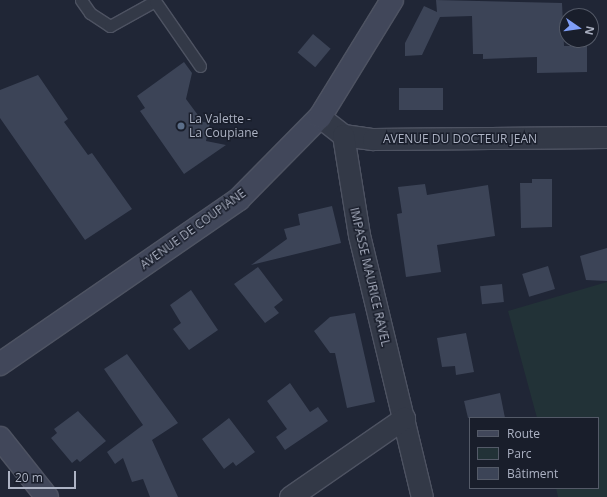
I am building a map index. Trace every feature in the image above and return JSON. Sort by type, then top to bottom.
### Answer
[{"type":"main road","name":"AVENUE DE COUPIANE","points":[[0,364],[239,199],[320,118],[392,0]]},
{"type":"main road","points":[[0,438],[47,497]]},
{"type":"street","points":[[320,118],[342,135]]},
{"type":"street","name":"AVENUE DU DOCTEUR JEAN","points":[[342,135],[373,139],[526,140],[607,136]]},
{"type":"street","name":"IMPASSE MAURICE RAVEL","points":[[342,135],[359,235],[422,497]]},
{"type":"street","points":[[290,497],[404,418]]},
{"type":"lane","points":[[81,0],[90,13],[110,26],[155,1],[200,66]]},
{"type":"green space","points":[[607,282],[607,497],[558,497],[556,489],[599,489],[599,417],[537,417],[508,311]]},
{"type":"building","points":[[436,0],[562,3],[562,8],[559,8],[559,48],[587,48],[587,72],[537,73],[537,57],[483,59],[483,54],[473,54],[472,16],[440,17],[422,55],[405,56],[405,43],[424,6],[437,12]]},
{"type":"building","points":[[313,34],[331,49],[315,67],[298,52]]},
{"type":"building","points":[[184,62],[192,73],[186,99],[203,122],[210,123],[206,141],[226,145],[184,174],[140,111],[145,108],[137,96]]},
{"type":"building","points":[[38,75],[68,119],[64,122],[88,155],[92,153],[132,209],[85,240],[0,118],[0,90]]},
{"type":"building","points":[[399,88],[443,88],[443,110],[399,110]]},
{"type":"building","points":[[532,179],[552,179],[552,227],[521,228],[520,183],[532,183]]},
{"type":"building","points":[[425,184],[427,195],[488,185],[495,236],[437,245],[441,272],[406,277],[397,214],[402,213],[398,187]]},
{"type":"building","points":[[332,206],[341,243],[251,265],[287,239],[284,229],[300,225],[298,214]]},
{"type":"building","points":[[607,248],[607,281],[586,280],[580,256]]},
{"type":"building","points":[[548,266],[555,289],[529,297],[522,274]]},
{"type":"building","points":[[258,267],[283,300],[274,307],[279,313],[265,323],[234,284]]},
{"type":"building","points":[[502,284],[504,302],[482,304],[480,286]]},
{"type":"building","points":[[191,290],[218,330],[189,350],[173,329],[181,323],[170,305]]},
{"type":"building","points":[[355,313],[375,402],[347,408],[335,353],[330,353],[314,331],[330,317]]},
{"type":"building","points":[[466,333],[474,372],[456,375],[455,366],[442,367],[437,338]]},
{"type":"building","points":[[127,354],[178,423],[152,440],[178,497],[150,497],[143,479],[132,482],[123,458],[115,464],[107,452],[143,425],[104,369]]},
{"type":"building","points":[[290,383],[310,412],[318,407],[328,421],[285,450],[276,437],[287,429],[267,401]]},
{"type":"building","points":[[500,393],[505,417],[468,418],[464,401]]},
{"type":"building","points":[[78,411],[106,441],[80,462],[77,459],[72,463],[51,438],[57,433],[54,429]]},
{"type":"building","points":[[229,418],[255,452],[236,466],[233,462],[224,469],[202,439]]},
{"type":"place","name":"La Valette - La Coupiane","points":[[181,126]]}]
